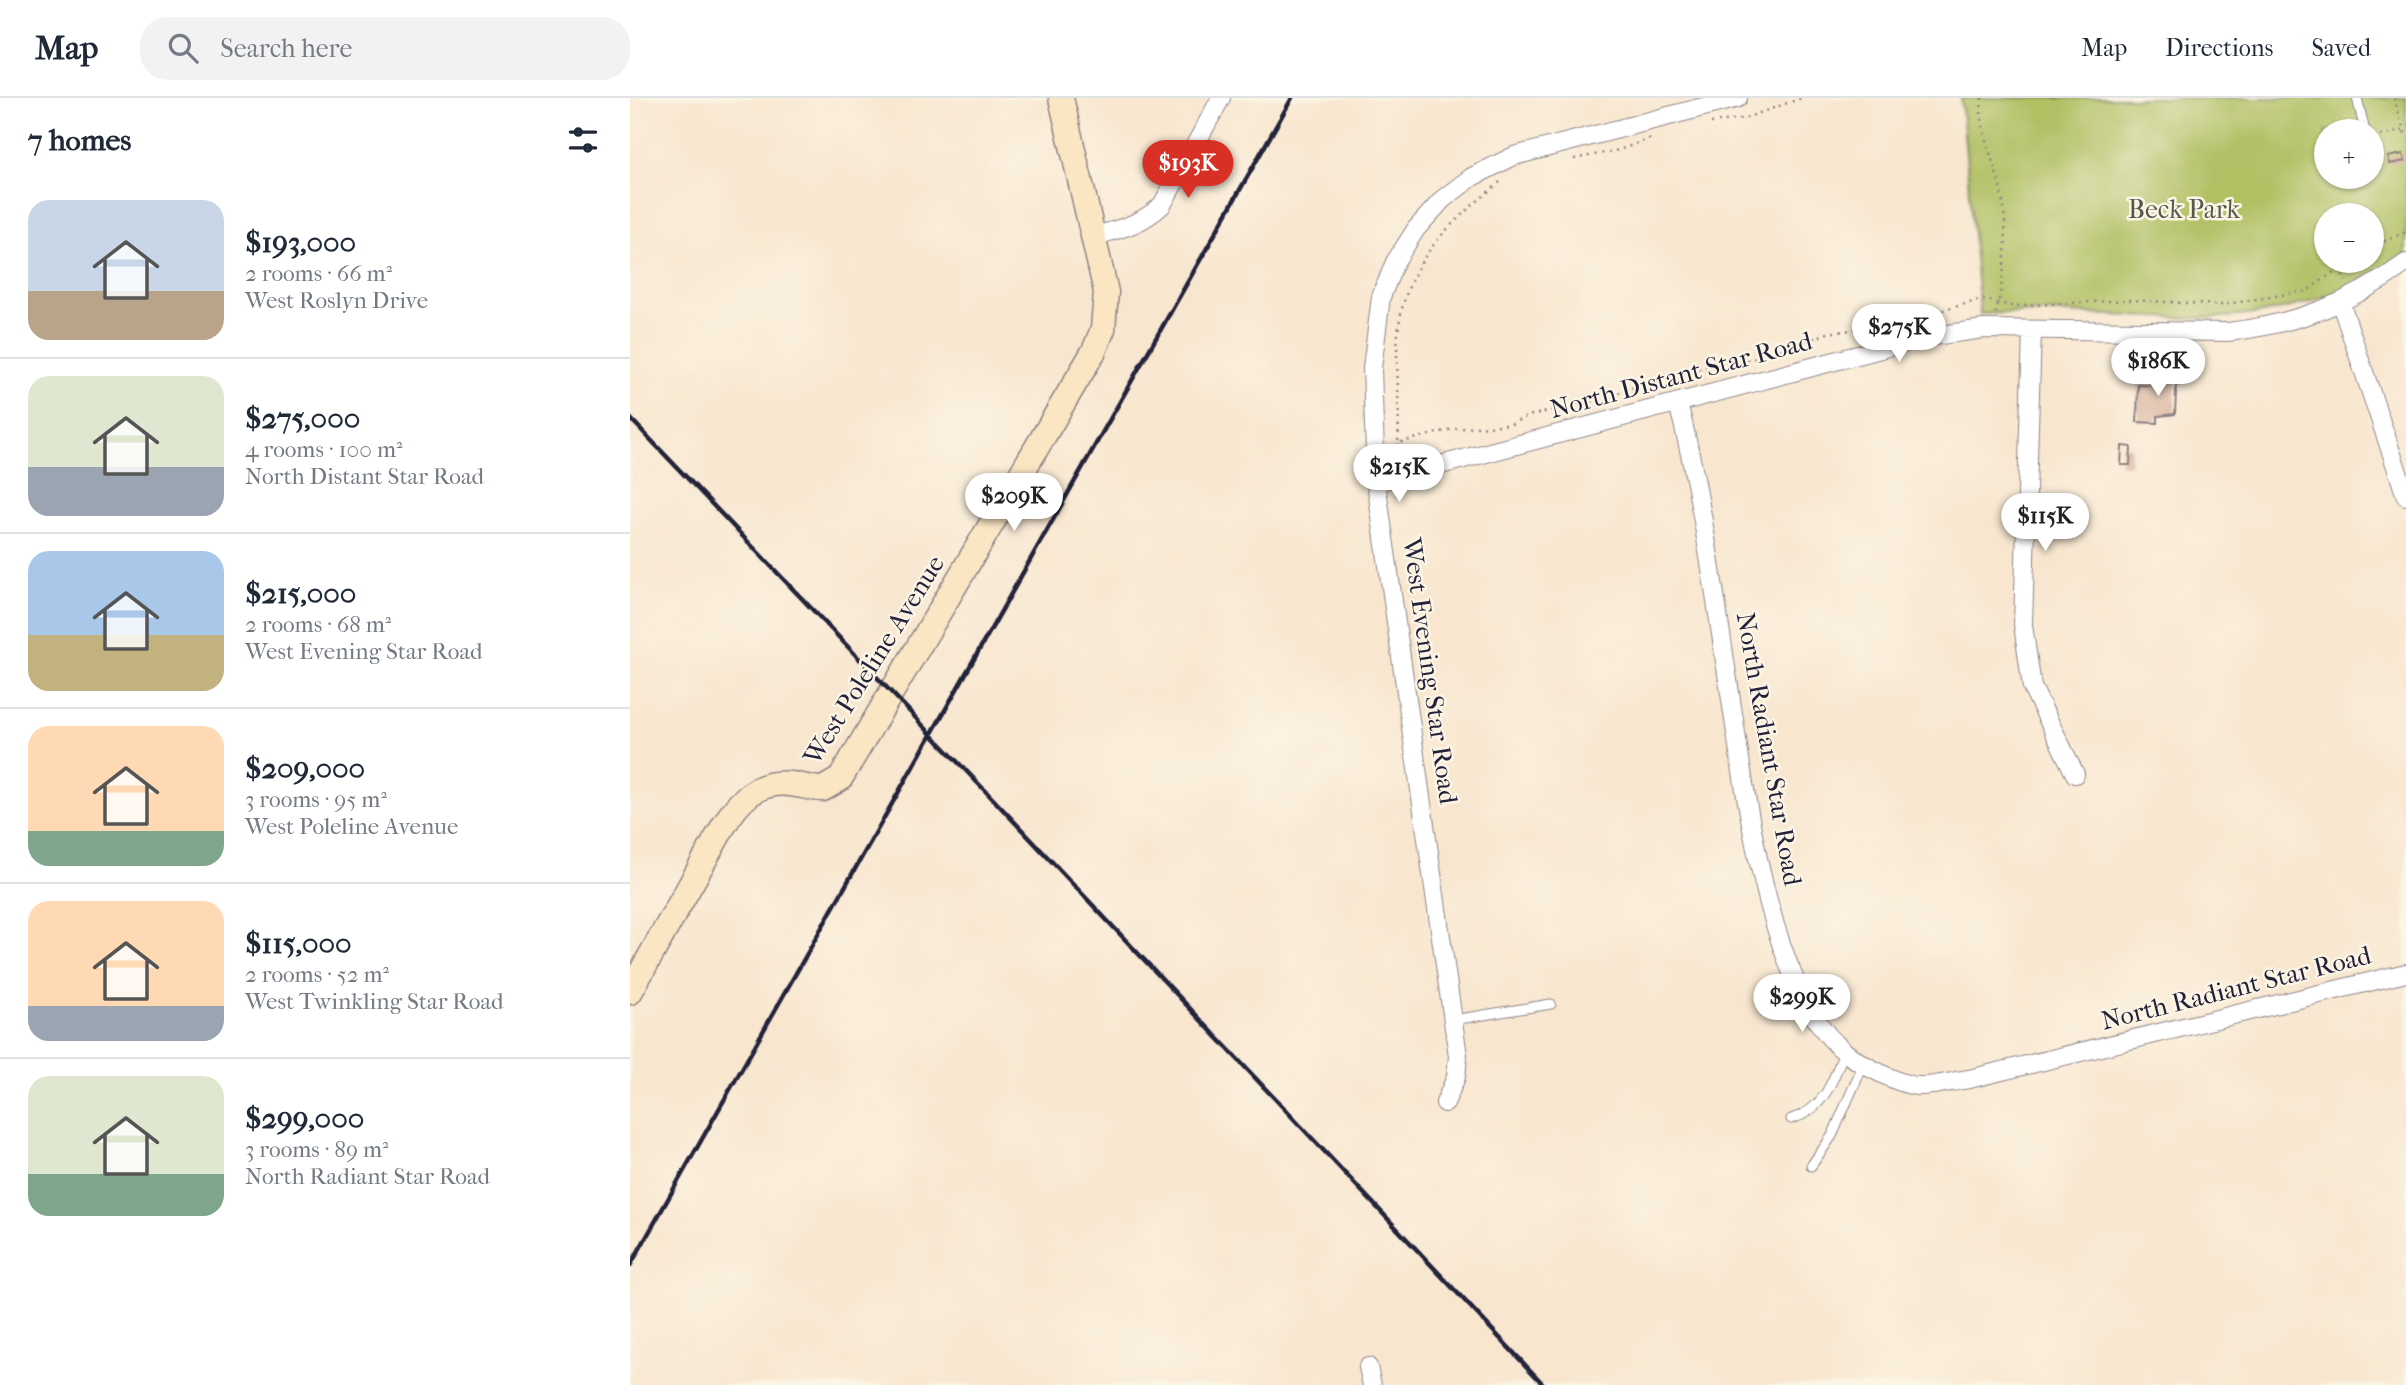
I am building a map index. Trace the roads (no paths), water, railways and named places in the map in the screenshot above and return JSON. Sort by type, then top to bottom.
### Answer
[{"type":"street","name":"West Poleline Avenue","points":[[630,992],[723,827],[741,801],[758,789],[775,784],[827,789],[841,779],[1094,351],[1103,329],[1106,306],[1095,236],[1060,98]]},
{"type":"street","points":[[1095,236],[1136,224],[1162,205],[1221,98]]},
{"type":"street","name":"West Evening Star Road","points":[[1445,1103],[1456,1077],[1458,1056],[1376,482],[1372,368],[1377,312],[1395,262],[1429,214],[1472,177],[1514,156],[1738,98]]},
{"type":"street","name":"North Distant Star Road","points":[[1376,482],[1926,337],[1991,329],[2228,332],[2289,322],[2341,304],[2406,263]]},
{"type":"street","points":[[2341,304],[2406,496]]},
{"type":"street","points":[[2032,330],[2023,625],[2032,687],[2074,774]]},
{"type":"street","name":"North Radiant Star Road","points":[[1678,403],[1700,497],[1753,838],[1791,970],[1820,1026],[1844,1052],[1915,1086],[1969,1079],[2406,974]]},
{"type":"street","points":[[1368,1367],[1372,1385]]},
{"type":"lane","points":[[2357,98],[2362,119]]},
{"type":"lane","points":[[1453,1020],[1551,1004]]},
{"type":"lane","points":[[1791,1119],[1806,1115],[1818,1106],[1844,1052]]},
{"type":"lane","points":[[1811,1166],[1832,1136],[1864,1063]]},
{"type":"railway","points":[[630,1266],[1292,98]]},
{"type":"railway","points":[[630,418],[1544,1385]]},
{"type":"park label","name":"Beck Park","points":[[2184,209]]}]
